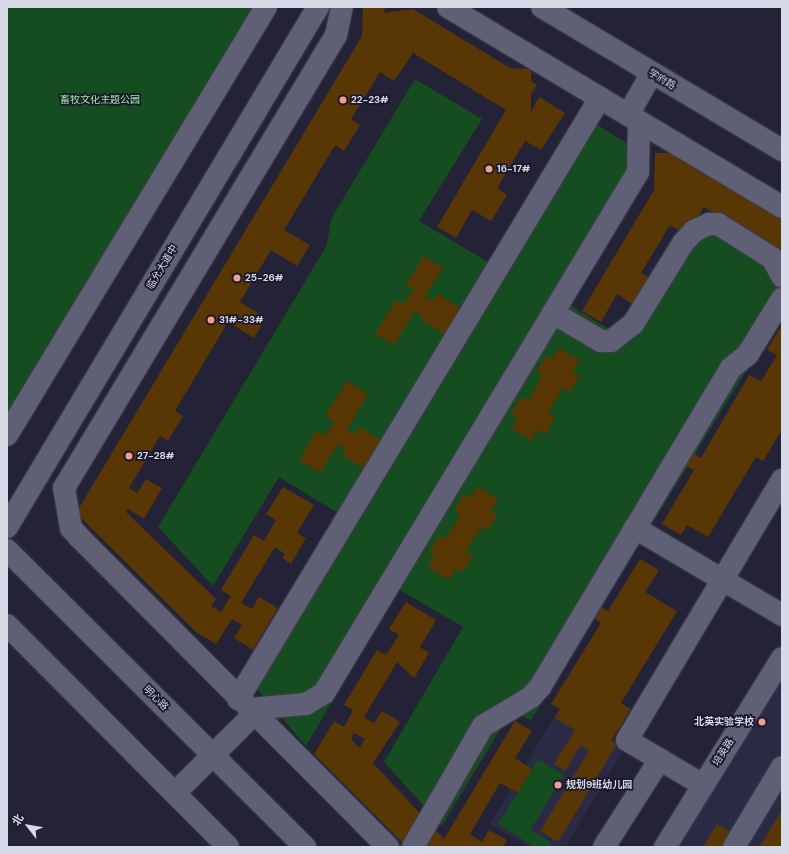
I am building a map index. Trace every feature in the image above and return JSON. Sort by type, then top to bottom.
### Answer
[{"type":"street","points":[[7,435],[266,7]]},
{"type":"street","name":"临允大道中","points":[[7,527],[318,7]]},
{"type":"street","points":[[342,7],[336,35],[67,479],[64,488],[72,528],[246,707],[388,847]]},
{"type":"street","points":[[448,7],[782,207]]},
{"type":"street","name":"学府路","points":[[542,7],[782,150]]},
{"type":"street","points":[[246,707],[260,708],[306,704],[324,693],[638,172],[633,118],[652,73]]},
{"type":"street","points":[[175,794],[213,755],[246,707],[600,98]]},
{"type":"street","points":[[553,313],[601,341],[611,341],[633,324],[683,243],[694,231],[709,224],[718,224],[772,258],[782,276]]},
{"type":"street","points":[[413,847],[483,726],[531,697],[540,687],[730,368],[748,354],[782,299]]},
{"type":"street","points":[[124,331],[148,345]]},
{"type":"street","points":[[703,786],[627,740],[782,480]]},
{"type":"street","points":[[635,528],[782,615]]},
{"type":"street","name":"明心路","points":[[7,550],[305,847]]},
{"type":"street","points":[[7,625],[228,847]]},
{"type":"street","name":"培英路","points":[[665,847],[782,658]]},
{"type":"street","points":[[604,847],[660,759]]},
{"type":"street","points":[[734,847],[782,767]]},
{"type":"shaded area","name":"北英实验学校","points":[[782,658],[782,847],[665,847]]},
{"type":"shaded area","name":"规划9班幼儿园","points":[[560,707],[626,746],[565,847],[529,847],[490,824]]},
{"type":"green space","name":"畜牧文化主题公园","points":[[7,7],[266,7],[7,435]]},
{"type":"green space","points":[[415,79],[482,119],[419,221],[488,262],[578,113],[646,155],[568,304],[630,342],[706,214],[782,261],[782,313],[531,720],[516,713],[507,718],[442,826],[384,762],[463,627],[398,589],[306,746],[245,675],[341,515],[279,477],[213,586],[158,527],[327,245],[331,219]]},
{"type":"green space","points":[[538,759],[564,775],[530,830],[551,842],[548,847],[535,847],[498,824]]},
{"type":"building","name":"31#-33#","points":[[363,7],[385,7],[384,13],[413,9],[510,68],[531,69],[531,81],[537,85],[531,94],[531,112],[539,97],[565,113],[541,150],[525,141],[497,188],[507,195],[491,221],[472,210],[456,238],[437,227],[506,110],[413,53],[394,81],[380,72],[351,119],[360,125],[344,151],[335,145],[284,230],[310,245],[297,266],[271,250],[240,302],[266,318],[254,338],[228,322],[175,411],[183,416],[168,441],[160,436],[129,488],[137,493],[146,479],[162,488],[144,519],[128,509],[126,512],[216,599],[211,606],[221,612],[231,596],[221,590],[254,535],[264,541],[276,520],[266,514],[283,487],[314,505],[297,533],[306,538],[291,564],[282,558],[285,554],[275,547],[241,603],[252,609],[259,597],[278,608],[253,650],[234,638],[242,625],[232,619],[216,644],[196,632],[76,513],[362,36]]},
{"type":"building","points":[[674,145],[782,212],[782,255],[704,207],[686,235],[670,225],[641,273],[651,279],[636,306],[617,294],[601,322],[582,311],[654,190],[655,153],[668,153]]},
{"type":"building","points":[[424,256],[443,268],[425,296],[433,301],[438,294],[464,310],[447,336],[422,320],[424,317],[415,311],[394,345],[375,334],[396,300],[404,304],[414,289],[406,284]]},
{"type":"building","points":[[782,324],[782,430],[763,461],[756,457],[708,537],[687,525],[681,535],[662,524],[694,470],[686,466],[693,453],[701,458],[749,375],[761,381],[777,355],[767,350]]},
{"type":"building","points":[[559,348],[580,360],[573,371],[580,376],[570,392],[563,388],[548,413],[555,417],[545,434],[538,429],[531,441],[511,428],[518,417],[511,413],[521,397],[528,400],[542,376],[536,372],[546,355],[552,359]]},
{"type":"building","points":[[347,381],[368,394],[347,429],[354,434],[359,427],[384,442],[367,470],[342,455],[345,449],[338,444],[320,473],[299,460],[316,431],[325,436],[334,421],[325,416]]},
{"type":"building","points":[[477,487],[498,499],[491,511],[497,515],[487,531],[481,527],[466,552],[473,556],[463,572],[456,568],[449,580],[428,567],[435,556],[429,552],[439,536],[445,539],[460,515],[454,511],[464,494],[470,498]]},
{"type":"building","points":[[640,559],[659,570],[645,592],[677,611],[621,703],[631,709],[611,741],[617,744],[558,842],[540,831],[589,751],[581,745],[565,771],[554,764],[575,730],[555,718],[560,709],[551,704],[601,623],[595,619],[601,607],[608,611]]},
{"type":"building","points":[[406,602],[436,620],[420,647],[429,653],[414,678],[397,662],[364,717],[374,723],[382,711],[400,722],[373,763],[444,839],[515,721],[532,731],[515,758],[532,769],[518,793],[500,783],[470,834],[482,842],[489,830],[507,840],[503,847],[407,847],[314,754],[334,721],[344,727],[353,710],[344,705],[377,650],[386,655],[399,635],[389,629]],"holes":[[[354,733],[365,739],[359,748],[351,739]]]},
{"type":"building","points":[[782,811],[782,847],[759,847]]},
{"type":"building","points":[[717,824],[735,835],[728,847],[703,847]]},
{"type":"place","name":"22-23#","points":[[343,100]]},
{"type":"place","name":"16-17#","points":[[489,169]]},
{"type":"place","name":"25-26#","points":[[237,278]]},
{"type":"place","name":"31#-33#","points":[[211,320]]},
{"type":"place","name":"27-28#","points":[[129,456]]},
{"type":"place","name":"北英实验学校","points":[[762,722]]},
{"type":"place","name":"规划9班幼儿园","points":[[558,785]]}]
